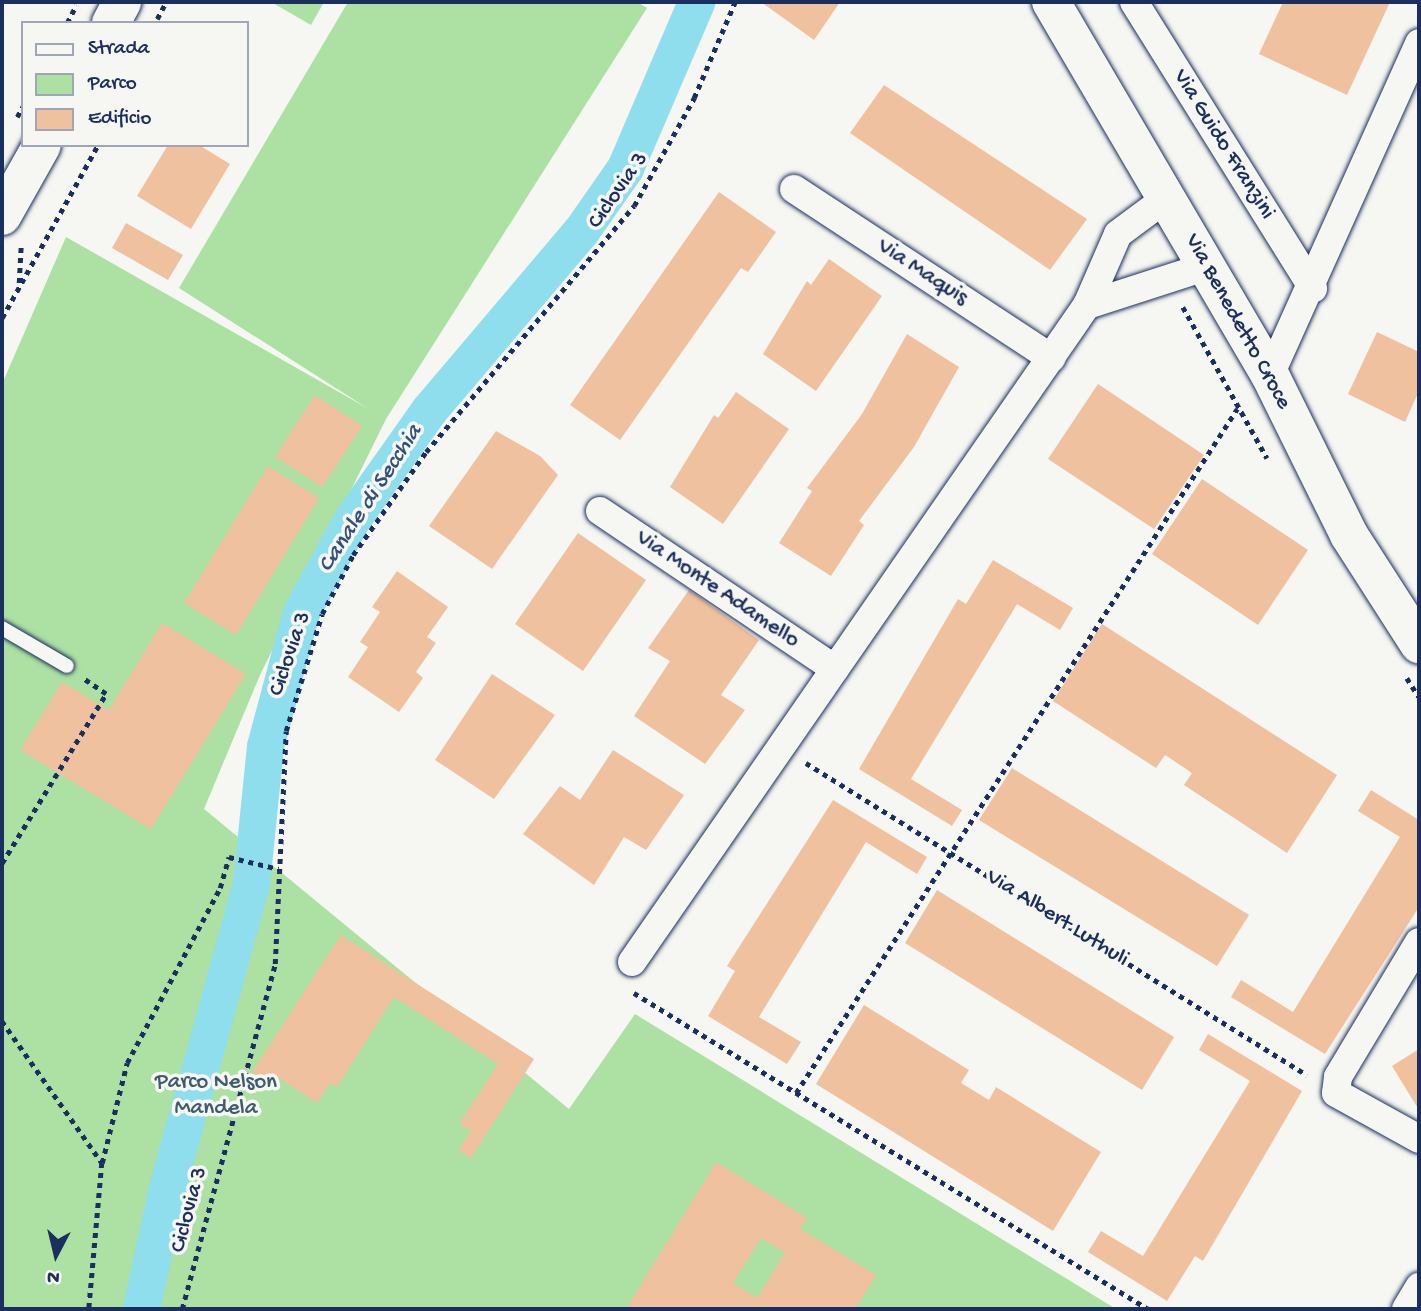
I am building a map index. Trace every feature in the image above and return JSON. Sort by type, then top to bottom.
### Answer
[{"type":"street","points":[[112,21],[122,2]]},
{"type":"street","name":"Via Benedetto Croce","points":[[1051,2],[1168,197],[1205,267],[1270,375],[1349,535],[1419,644]]},
{"type":"street","name":"Via Guido Franzini","points":[[1134,2],[1313,289]]},
{"type":"street","points":[[1270,375],[1313,289],[1419,43]]},
{"type":"street","points":[[2,216],[41,147]]},
{"type":"street","name":"Via Maquis","points":[[794,189],[1051,358]]},
{"type":"street","points":[[632,962],[779,746],[1087,305],[1118,234],[1168,197]]},
{"type":"street","points":[[1087,305],[1205,267]]},
{"type":"street","name":"Via Monte Adamello","points":[[600,511],[835,669]]},
{"type":"street","points":[[1419,942],[1338,1077],[1336,1093],[1419,1139]]},
{"type":"street","points":[[1406,1309],[1419,1287]]},
{"type":"lane","points":[[2,628],[67,666]]},
{"type":"path","points":[[68,21],[78,2]]},
{"type":"path","points":[[156,21],[166,2]]},
{"type":"path","name":"Ciclovia 3","points":[[181,1309],[275,964],[286,731],[300,671],[353,555],[471,396],[634,206],[694,98],[735,2]]},
{"type":"path","points":[[2,318],[97,147]]},
{"type":"path","points":[[796,1093],[1237,409]]},
{"type":"path","points":[[2,863],[106,694],[67,666]]},
{"type":"path","name":"Via Albert Luthuli","points":[[779,746],[1336,1093]]},
{"type":"path","points":[[89,1309],[102,1163],[127,1063],[220,888],[229,857],[278,869]]},
{"type":"path","points":[[630,991],[1148,1309]]},
{"type":"path","points":[[2,1021],[102,1163]]},
{"type":"green space","points":[[271,2],[324,2],[311,25]]},
{"type":"green space","name":"Parco Nelson Mandela","points":[[348,2],[637,2],[647,8],[386,419],[260,675],[204,809],[569,1109],[635,1014],[1116,1309],[2,1309],[2,384],[66,237],[367,408],[179,288]]},
{"type":"building","points":[[761,2],[840,2],[814,40]]},
{"type":"building","points":[[1283,2],[1390,2],[1347,95],[1259,54]]},
{"type":"building","points":[[884,85],[1087,219],[1050,270],[850,133]]},
{"type":"building","points":[[167,147],[202,147],[230,164],[191,229],[137,196]]},
{"type":"building","points":[[719,192],[776,232],[748,272],[741,268],[620,440],[570,405]]},
{"type":"building","points":[[126,223],[183,255],[168,280],[112,248]]},
{"type":"building","points":[[829,259],[882,296],[816,391],[763,354],[807,281],[811,285]]},
{"type":"building","points":[[1377,332],[1419,352],[1419,391],[1405,422],[1348,394]]},
{"type":"building","points":[[907,334],[959,367],[914,447],[859,521],[864,525],[831,576],[779,543],[812,491],[807,488],[862,414]]},
{"type":"building","points":[[1098,384],[1204,455],[1154,529],[1048,459]]},
{"type":"building","points":[[736,392],[789,429],[723,524],[670,487],[714,415],[718,418]]},
{"type":"building","points":[[315,395],[362,426],[322,487],[275,457]]},
{"type":"building","points":[[496,431],[540,456],[558,475],[492,569],[429,526]]},
{"type":"building","points":[[268,466],[319,498],[236,635],[184,603]]},
{"type":"building","points":[[1202,479],[1308,550],[1258,625],[1152,554]]},
{"type":"building","points":[[578,533],[646,580],[583,671],[515,624]]},
{"type":"building","points":[[993,560],[1073,608],[1060,630],[1017,604],[911,779],[962,810],[952,826],[859,769],[958,599],[966,604]]},
{"type":"building","points":[[397,571],[448,607],[427,637],[436,643],[416,672],[423,678],[399,712],[348,677],[368,647],[360,642],[380,612],[372,607]]},
{"type":"building","points":[[689,590],[759,640],[721,695],[745,710],[705,764],[634,716],[670,661],[648,648]]},
{"type":"building","points":[[162,623],[246,674],[151,829],[20,750],[62,682],[109,710]]},
{"type":"building","points":[[1102,624],[1337,775],[1287,853],[1184,785],[1192,773],[1165,755],[1156,768],[1053,701]]},
{"type":"building","points":[[492,674],[555,715],[494,799],[435,760]]},
{"type":"building","points":[[613,750],[684,795],[646,850],[624,837],[594,885],[523,834],[560,786],[580,800]]},
{"type":"building","points":[[1012,768],[1249,915],[1217,966],[979,820]]},
{"type":"building","points":[[1371,790],[1419,820],[1419,907],[1325,1054],[1231,997],[1241,980],[1293,1012],[1400,837],[1358,811]]},
{"type":"building","points":[[833,800],[927,857],[917,874],[866,842],[759,1017],[801,1042],[787,1064],[708,1016],[735,971],[727,966]]},
{"type":"building","points":[[937,890],[1174,1037],[1142,1090],[905,943]]},
{"type":"building","points":[[341,935],[534,1059],[471,1158],[458,1150],[471,1131],[459,1124],[498,1064],[394,997],[337,1087],[330,1083],[317,1103],[273,1074],[268,1082],[252,1072]]},
{"type":"building","points":[[864,1005],[969,1070],[961,1083],[989,1100],[996,1087],[1101,1152],[1053,1231],[816,1084]]},
{"type":"building","points":[[1208,1034],[1302,1091],[1203,1261],[1195,1256],[1167,1301],[1088,1252],[1101,1231],[1143,1256],[1250,1081],[1199,1050]]},
{"type":"building","points":[[1419,1049],[1419,1110],[1392,1066]]},
{"type":"building","points":[[716,1162],[807,1218],[800,1229],[876,1275],[855,1309],[626,1309]],"holes":[[[761,1238],[785,1253],[757,1298],[733,1283]]]},
{"type":"waterway","name":"Canale di Secchia","points":[[141,1309],[167,1188],[251,884],[265,746],[301,612],[352,519],[429,410],[581,231],[625,168],[696,2]]}]
